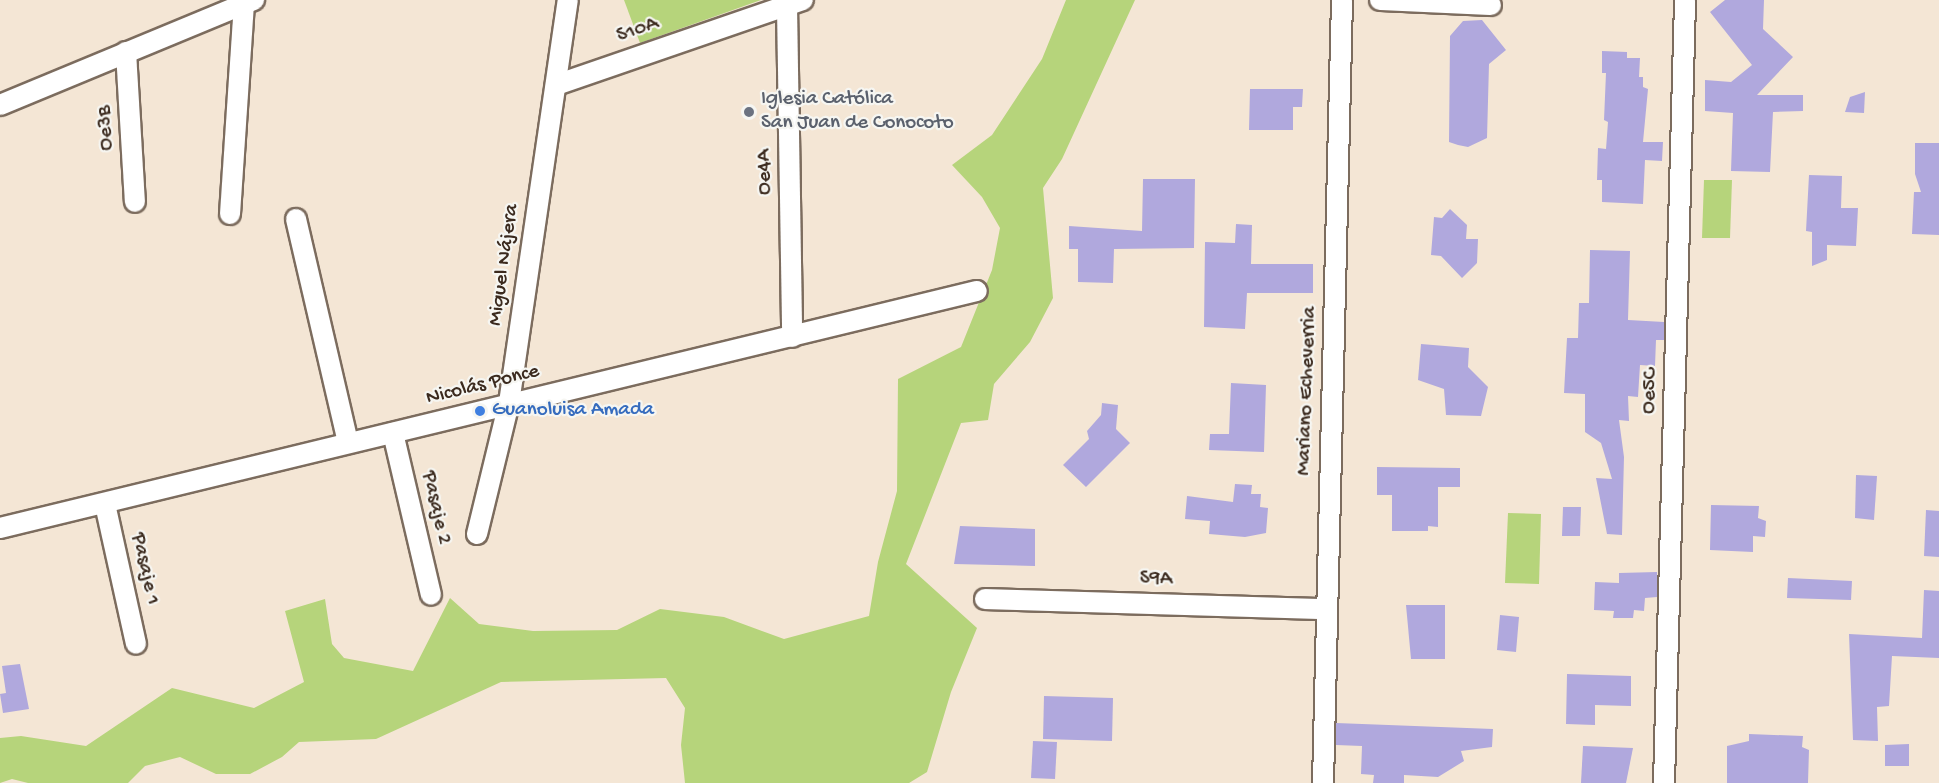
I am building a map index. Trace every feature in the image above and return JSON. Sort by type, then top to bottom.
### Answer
[{"type":"street","name":"Miguel Nájera","points":[[477,534],[509,404],[568,0]]},
{"type":"street","name":"Mariano Echeverria","points":[[1323,783],[1342,0]]},
{"type":"street","points":[[1380,0],[1491,5]]},
{"type":"street","name":"Oe5C","points":[[1664,783],[1685,0]]},
{"type":"street","points":[[0,105],[249,2],[230,214]]},
{"type":"street","name":"S10A","points":[[556,85],[795,3]]},
{"type":"street","name":"Oe4A","points":[[792,337],[795,3]]},
{"type":"street","name":"Oe3B","points":[[126,52],[135,202]]},
{"type":"street","points":[[296,219],[348,442]]},
{"type":"street","name":"Nicolás Ponce","points":[[0,528],[977,291]]},
{"type":"street","name":"Pasaje 2","points":[[393,433],[431,595]]},
{"type":"street","name":"Pasaje 1","points":[[105,504],[136,644]]},
{"type":"street","name":"S9A","points":[[985,599],[1326,609]]},
{"type":"green space","points":[[624,0],[761,0],[640,43]]},
{"type":"green space","points":[[1066,0],[1135,0],[1062,159],[1043,188],[1053,298],[1030,342],[994,384],[988,420],[961,423],[906,564],[977,628],[951,692],[927,772],[909,783],[685,783],[681,745],[685,708],[666,678],[501,682],[376,739],[299,742],[282,757],[250,774],[216,774],[180,757],[145,766],[128,783],[28,783],[12,779],[0,783],[0,738],[21,736],[86,746],[172,688],[254,708],[304,682],[285,611],[325,599],[332,644],[344,658],[413,671],[450,598],[479,624],[533,631],[617,630],[660,609],[724,617],[784,639],[869,616],[878,562],[897,491],[898,379],[961,347],[992,270],[1000,228],[982,197],[952,165],[992,135],[1042,59]]},
{"type":"green space","points":[[1704,180],[1732,180],[1730,238],[1702,238]]},
{"type":"green space","points":[[1508,513],[1541,514],[1539,584],[1505,583]]},
{"type":"building","points":[[1725,0],[1764,0],[1763,29],[1793,57],[1757,95],[1803,95],[1803,111],[1773,112],[1770,172],[1731,171],[1733,113],[1705,111],[1705,80],[1731,82],[1752,65],[1710,12]]},
{"type":"building","points":[[1482,20],[1506,50],[1489,64],[1487,138],[1468,147],[1449,142],[1450,36],[1463,21]]},
{"type":"building","points":[[1602,51],[1627,52],[1627,58],[1640,58],[1639,77],[1643,77],[1643,87],[1648,89],[1643,142],[1663,142],[1662,161],[1645,160],[1643,204],[1602,202],[1602,180],[1597,180],[1598,148],[1606,149],[1608,122],[1604,120],[1606,73],[1602,73]]},
{"type":"building","points":[[1250,89],[1303,89],[1302,107],[1293,107],[1293,130],[1249,130]]},
{"type":"building","points":[[1865,92],[1864,113],[1845,112],[1850,97]]},
{"type":"building","points":[[1915,143],[1939,143],[1939,235],[1912,234],[1914,192],[1921,192],[1915,174]]},
{"type":"building","points":[[1809,175],[1842,176],[1841,208],[1858,208],[1856,246],[1827,245],[1827,260],[1812,266],[1812,232],[1806,231]]},
{"type":"building","points":[[1143,179],[1195,179],[1194,248],[1114,249],[1113,283],[1078,282],[1078,249],[1069,249],[1069,226],[1142,231]]},
{"type":"building","points":[[1450,209],[1467,225],[1466,239],[1478,239],[1477,263],[1462,278],[1441,256],[1431,255],[1434,217],[1442,218]]},
{"type":"building","points":[[1236,224],[1252,225],[1251,264],[1313,264],[1313,293],[1247,293],[1245,329],[1204,327],[1205,242],[1235,243]]},
{"type":"building","points":[[1590,250],[1630,251],[1628,320],[1664,322],[1664,340],[1656,340],[1655,366],[1640,365],[1638,397],[1628,396],[1629,421],[1619,420],[1624,457],[1622,535],[1607,534],[1596,478],[1612,479],[1601,443],[1585,432],[1585,394],[1564,393],[1567,338],[1578,338],[1579,303],[1589,303]]},
{"type":"building","points":[[1421,344],[1469,348],[1468,367],[1488,387],[1481,416],[1446,415],[1444,389],[1418,380]]},
{"type":"building","points":[[1231,383],[1266,385],[1264,452],[1209,450],[1210,434],[1229,434]]},
{"type":"building","points":[[1102,403],[1118,405],[1116,429],[1130,443],[1086,487],[1063,465],[1089,439],[1087,431],[1101,415]]},
{"type":"building","points":[[1377,467],[1460,468],[1460,487],[1438,487],[1438,527],[1428,526],[1428,531],[1392,531],[1392,495],[1377,495]]},
{"type":"building","points":[[1856,475],[1877,476],[1874,520],[1855,518]]},
{"type":"building","points":[[1235,484],[1252,485],[1251,494],[1261,494],[1260,507],[1268,508],[1266,533],[1245,537],[1209,534],[1210,521],[1185,519],[1187,496],[1233,502]]},
{"type":"building","points":[[1711,505],[1759,506],[1758,518],[1766,521],[1765,537],[1753,536],[1753,552],[1710,550]]},
{"type":"building","points":[[1563,507],[1581,507],[1580,536],[1562,536]]},
{"type":"building","points":[[1926,510],[1939,511],[1939,557],[1924,556]]},
{"type":"building","points":[[960,526],[1035,529],[1035,566],[954,564]]},
{"type":"building","points":[[1657,572],[1657,597],[1645,598],[1644,611],[1634,610],[1633,618],[1613,618],[1614,611],[1594,610],[1595,582],[1619,583],[1619,573]]},
{"type":"building","points":[[1788,578],[1852,581],[1851,600],[1787,598]]},
{"type":"building","points":[[1924,590],[1939,591],[1939,658],[1892,656],[1889,706],[1877,707],[1878,741],[1853,740],[1849,634],[1922,638]]},
{"type":"building","points":[[1406,605],[1445,605],[1445,659],[1411,659]]},
{"type":"building","points":[[1500,615],[1519,617],[1516,652],[1497,650]]},
{"type":"building","points":[[20,664],[29,709],[3,713],[0,694],[6,693],[2,666]]},
{"type":"building","points":[[1567,674],[1631,676],[1631,706],[1595,705],[1595,725],[1566,724]]},
{"type":"building","points":[[1044,696],[1113,698],[1112,741],[1043,739]]},
{"type":"building","points":[[1336,723],[1493,729],[1492,747],[1461,751],[1464,761],[1438,777],[1404,775],[1404,783],[1373,783],[1374,775],[1361,774],[1362,746],[1336,745]]},
{"type":"building","points":[[1749,734],[1803,736],[1802,747],[1809,750],[1808,783],[1727,783],[1727,746],[1749,741]]},
{"type":"building","points":[[1033,741],[1057,742],[1055,779],[1031,778]]},
{"type":"building","points":[[1909,744],[1909,766],[1885,766],[1885,745]]},
{"type":"building","points":[[1583,746],[1633,748],[1626,783],[1581,783]]},
{"type":"place","name":"Iglesia Católica San Juan de Conocoto","points":[[749,112]]},
{"type":"place","name":"Guanoluisa Amada","points":[[480,411]]}]
